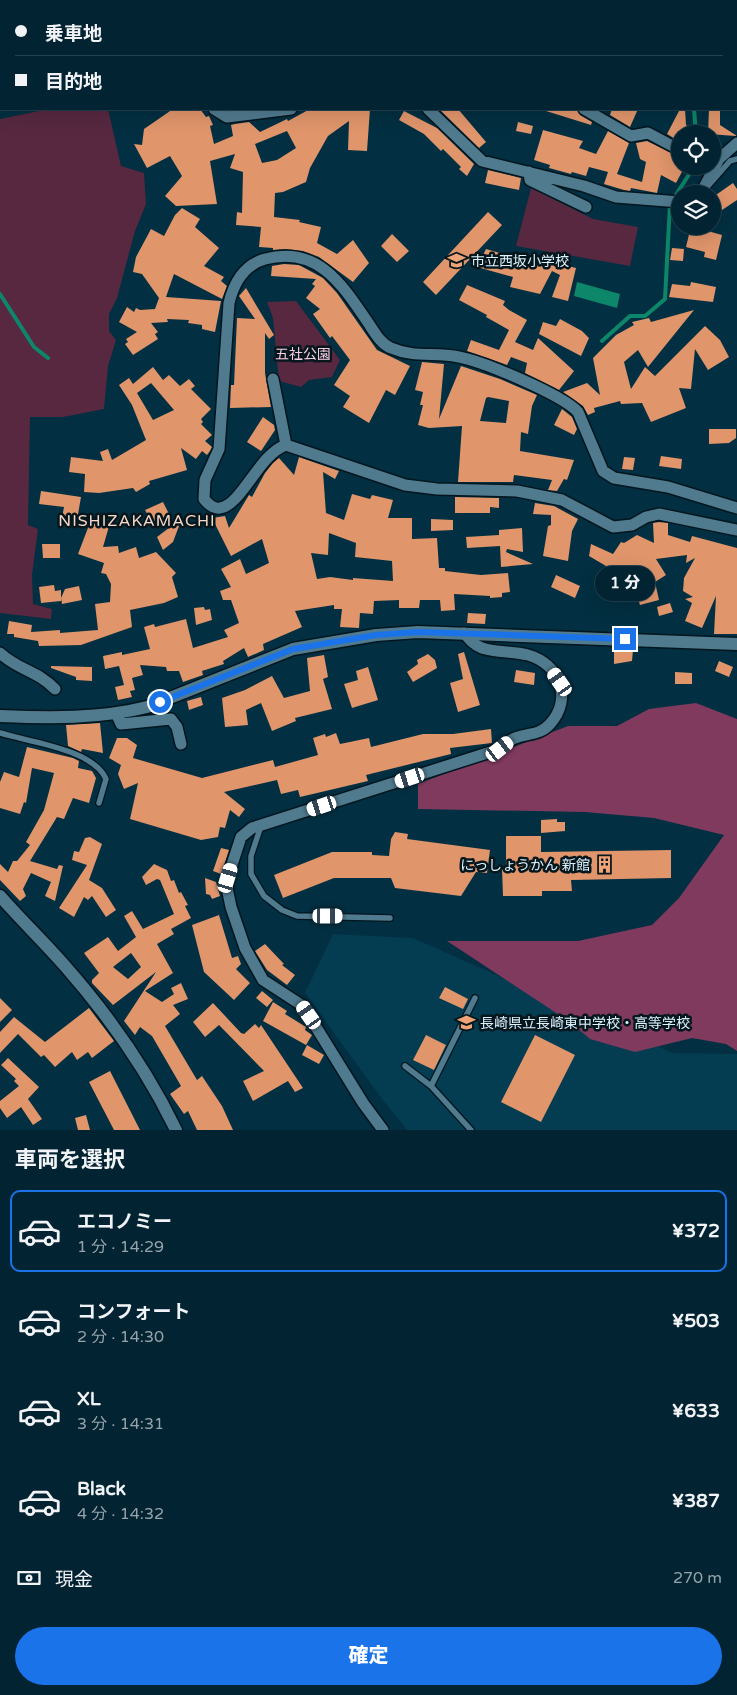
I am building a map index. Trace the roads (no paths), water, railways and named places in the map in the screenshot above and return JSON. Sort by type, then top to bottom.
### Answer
[{"type":"street","points":[[215,110],[227,118],[284,110]]},
{"type":"street","points":[[429,110],[482,160],[584,186],[616,197],[671,201]]},
{"type":"street","points":[[586,110],[631,136],[648,133],[671,145]]},
{"type":"street","points":[[704,185],[719,158],[737,143]]},
{"type":"street","points":[[529,172],[530,180],[586,207]]},
{"type":"street","points":[[737,508],[668,487],[614,478],[603,471],[578,412],[558,396],[464,358],[414,356],[390,348],[380,340],[343,287],[331,274],[316,263],[291,258],[269,258],[256,262],[245,269],[233,286],[229,303],[219,449],[205,480],[204,499],[214,508],[227,505],[271,453],[286,445],[405,485],[436,489],[517,491],[554,498],[614,527],[632,525],[646,517],[659,514],[737,530]]},
{"type":"street","points":[[273,379],[286,445]]},
{"type":"street","points":[[0,716],[40,718],[116,713],[147,707],[293,649],[376,635],[418,632],[737,644]]},
{"type":"street","points":[[383,1130],[363,1103],[302,1006],[263,980],[245,948],[231,907],[226,883],[241,837],[248,830],[500,749],[514,738],[540,732],[551,724],[560,709],[564,696],[560,682],[552,670],[544,662],[529,655],[485,649],[475,644],[464,634]]},
{"type":"street","points":[[0,653],[12,664],[44,678],[55,689]]},
{"type":"street","points":[[116,713],[121,724],[171,719],[177,727],[181,744]]},
{"type":"street","points":[[0,896],[66,966],[108,1017],[152,1083],[176,1130]]},
{"type":"lane","points":[[709,185],[730,161],[737,159]]},
{"type":"lane","points":[[0,733],[65,751],[96,764],[106,779],[99,802]]},
{"type":"lane","points":[[261,825],[252,850],[251,874],[264,896],[282,910],[297,916],[390,918]]},
{"type":"lane","points":[[431,1086],[475,998]]},
{"type":"lane","points":[[405,1066],[431,1086],[471,1130]]},
{"type":"waterway","points":[[694,110],[695,125]]},
{"type":"waterway","points":[[602,341],[630,316],[645,316],[665,299],[670,204],[689,175]]},
{"type":"waterway","points":[[0,294],[34,347],[48,358]]},
{"type":"place","name":"市立西坂小学校","points":[[457,261]]},
{"type":"place","name":"にっしょうかん 新館","points":[[604,865]]},
{"type":"place","name":"長崎県立長崎東中学校・高等学校","points":[[466,1023]]},
{"type":"district","name":"NISHIZAKAMACHI","points":[[137,520]]},
{"type":"park label","name":"五社公園","points":[[303,354]]}]
